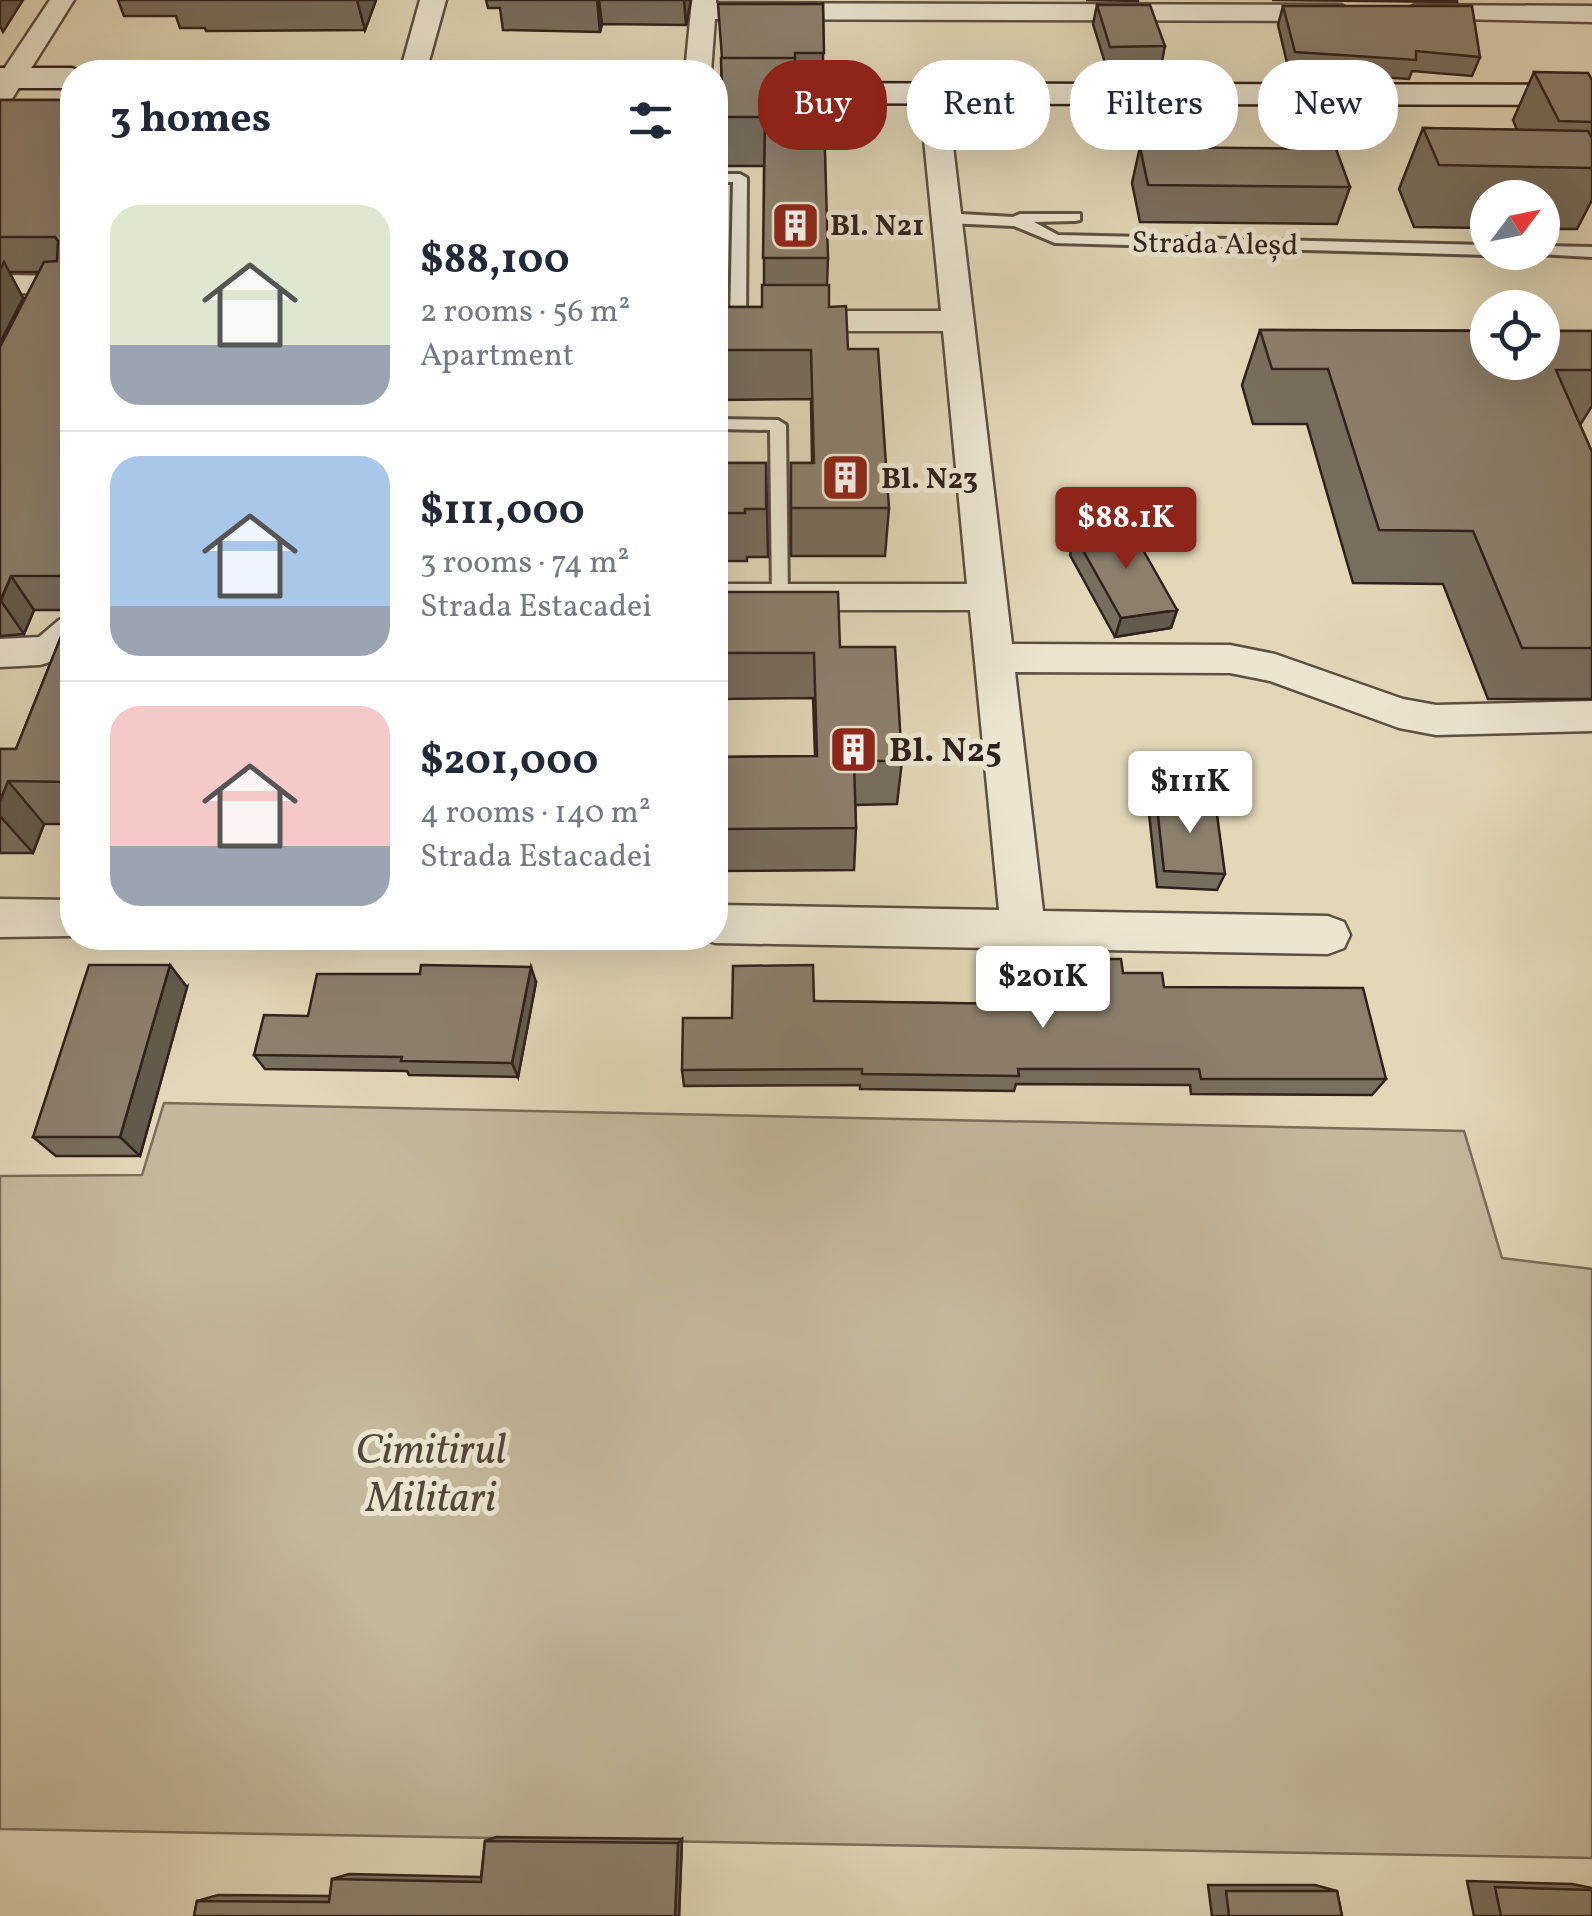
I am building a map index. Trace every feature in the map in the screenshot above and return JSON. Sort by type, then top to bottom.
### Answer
[{"type":"main road","points":[[3,88],[60,80]]},
{"type":"main road","points":[[3,88],[60,93]]},
{"type":"main road","points":[[728,93],[1592,95]]},
{"type":"street","points":[[3,88],[62,0]]},
{"type":"street","points":[[416,60],[433,0]]},
{"type":"street","points":[[699,60],[703,6],[1592,14]]},
{"type":"street","points":[[939,150],[1023,928]]},
{"type":"street","points":[[0,284],[60,284]]},
{"type":"street","points":[[33,318],[60,285]]},
{"type":"street","points":[[728,321],[958,321]]},
{"type":"street","points":[[728,596],[988,597]]},
{"type":"street","points":[[0,653],[41,652],[60,643]]},
{"type":"street","points":[[994,658],[1230,659],[1275,668],[1400,713],[1436,720],[1592,716]]},
{"type":"street","points":[[0,918],[60,918]]},
{"type":"street","points":[[728,924],[1328,934]]},
{"type":"lane","points":[[728,178],[740,178],[728,307]]},
{"type":"lane","points":[[1006,218],[1075,217]]},
{"type":"lane","name":"Strada Aleșd","points":[[946,218],[1006,218],[1034,226],[1054,239],[1470,250]]},
{"type":"lane","points":[[1560,251],[1592,252]]},
{"type":"lane","points":[[728,424],[778,424],[771,480],[781,596]]},
{"type":"green space","name":"Cimitirul Militari","points":[[164,1103],[1464,1131],[1502,1258],[1592,1269],[1592,1858],[0,1829],[0,1176],[142,1175]]},
{"type":"building","points":[[718,4],[823,4],[824,53],[795,53],[795,58],[722,58]]},
{"type":"building","points":[[1097,5],[1150,5],[1165,46],[1110,47]]},
{"type":"building","points":[[1283,6],[1472,6],[1480,57],[1416,51],[1416,60],[1295,52]]},
{"type":"building","name":"Bl. N21","points":[[721,58],[795,58],[758,60],[758,117],[728,117],[728,60]]},
{"type":"building","points":[[1534,72],[1588,73],[1592,80],[1592,122],[1559,121]]},
{"type":"building","points":[[0,100],[60,100],[60,576],[11,576],[0,601],[0,347],[44,262],[57,261],[58,241],[55,237],[0,237]]},
{"type":"building","points":[[1423,128],[1588,131],[1592,138],[1592,168],[1439,165]]},
{"type":"building","points":[[1238,148],[1336,150],[1350,187],[1148,185],[1141,150]]},
{"type":"building","name":"Bl. N21","points":[[765,150],[825,150],[828,258],[763,258]]},
{"type":"building","points":[[762,285],[829,285],[829,307],[846,306],[848,349],[878,349],[889,508],[791,508],[791,463],[814,463],[811,350],[728,350],[728,307],[762,307]]},
{"type":"building","points":[[1260,330],[1470,331],[1470,380],[1560,379],[1592,452],[1592,648],[1522,648],[1473,531],[1379,530],[1328,369],[1272,369]]},
{"type":"building","points":[[1560,331],[1592,331],[1592,370],[1560,370]]},
{"type":"building","points":[[728,463],[766,463],[766,509],[745,509],[745,513],[728,513]]},
{"type":"building","points":[[1129,525],[1177,610],[1121,618],[1075,536]]},
{"type":"building","points":[[728,592],[838,592],[840,647],[895,647],[902,761],[854,761],[856,828],[728,829],[728,757],[817,756],[814,653],[728,653]]},
{"type":"building","points":[[60,639],[60,782],[8,781],[0,801],[0,749],[16,749]]},
{"type":"building","points":[[1156,797],[1215,800],[1225,874],[1164,871]]},
{"type":"building","points":[[1077,959],[1121,959],[1123,973],[1162,973],[1164,987],[1363,988],[1386,1079],[1201,1079],[1199,1069],[1018,1069],[1019,1076],[862,1074],[862,1069],[682,1070],[683,1018],[732,1018],[733,966],[813,965],[814,1001],[1083,1005]]},
{"type":"building","points":[[89,965],[170,965],[120,1137],[33,1137]]},
{"type":"building","points":[[421,965],[531,967],[512,1063],[254,1055],[264,1015],[308,1016],[317,974],[420,974]]},
{"type":"building","points":[[485,1841],[678,1843],[675,1916],[194,1916],[197,1901],[329,1902],[332,1879],[481,1882]]},
{"type":"building","points":[[1495,1887],[1592,1890],[1592,1916],[1501,1916]]},
{"type":"building","points":[[1226,1891],[1337,1891],[1342,1916],[1229,1916]]},
{"type":"place","name":"Bl. N21","points":[[795,225]]},
{"type":"place","name":"Bl. N23","points":[[846,478]]},
{"type":"place","name":"Bl. N25","points":[[854,749]]}]
